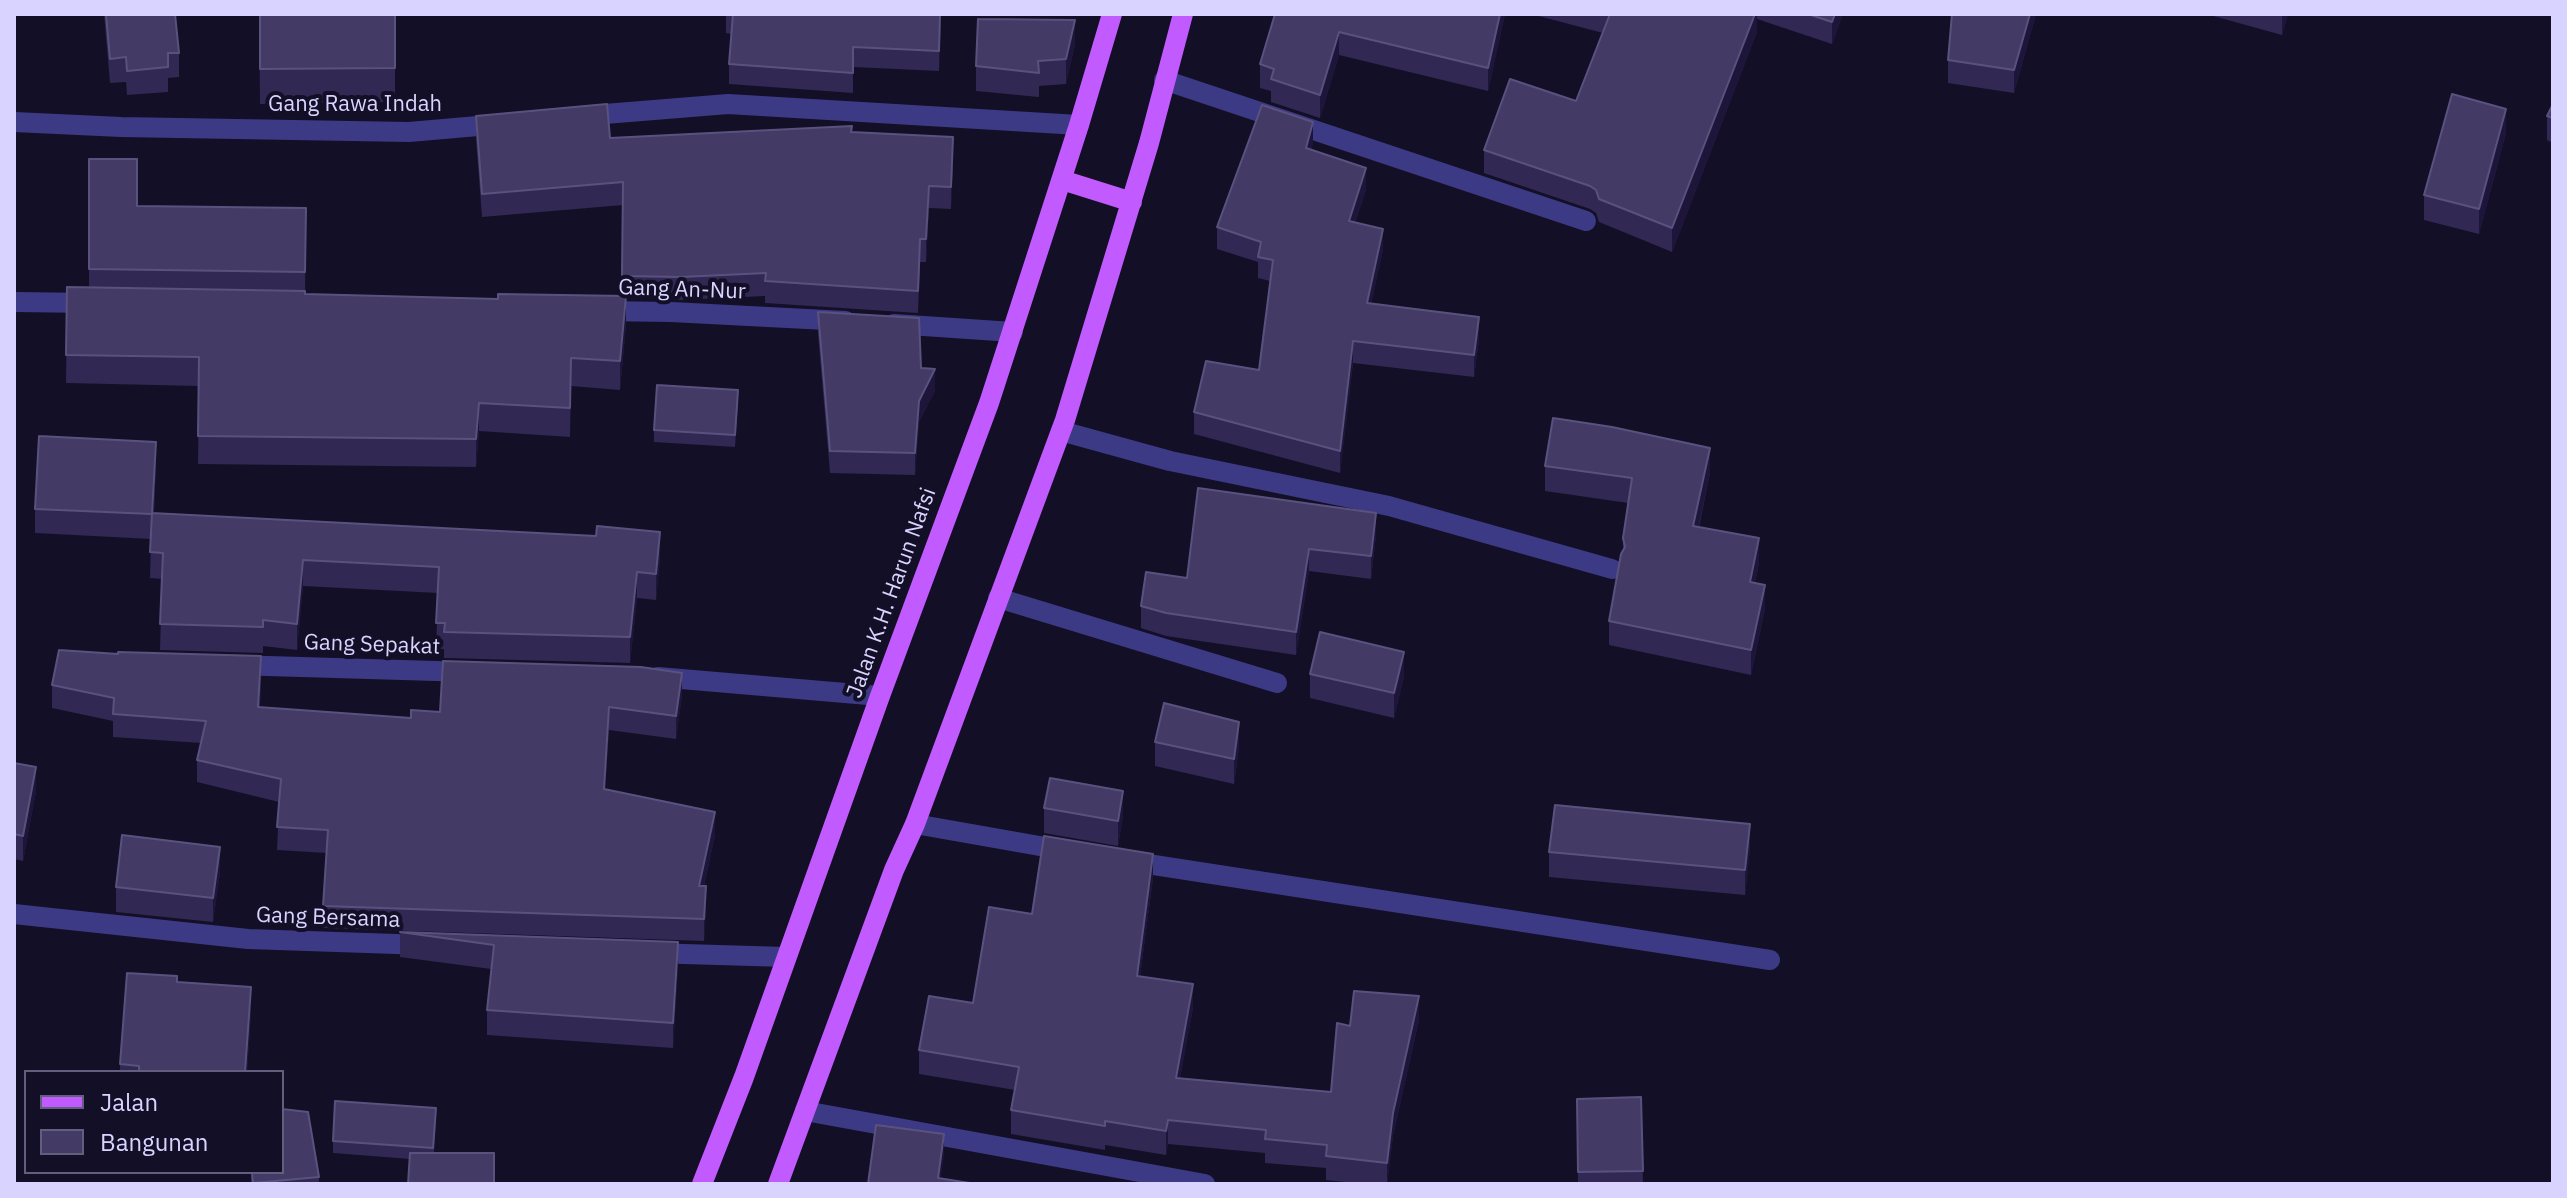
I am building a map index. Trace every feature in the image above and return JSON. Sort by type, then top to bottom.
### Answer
[{"type":"main road","name":"Jalan K.H. Harun Nafsi","points":[[702,1184],[744,1077],[989,403],[1112,14]]},
{"type":"main road","points":[[778,1184],[1061,431],[1132,202],[1183,14]]},
{"type":"main road","points":[[1062,180],[1132,202]]},
{"type":"street","points":[[1164,80],[1586,221]]},
{"type":"street","points":[[565,118],[728,104],[1079,125]]},
{"type":"street","name":"Gang Rawa Indah","points":[[14,122],[409,132],[518,122]]},
{"type":"street","points":[[14,302],[107,303]]},
{"type":"street","name":"Gang An-Nur","points":[[581,311],[671,312],[1013,332]]},
{"type":"street","points":[[1061,431],[1170,461],[1389,506],[1612,569]]},
{"type":"street","points":[[998,598],[1277,683]]},
{"type":"street","name":"Gang Sepakat","points":[[214,664],[485,672]]},
{"type":"street","points":[[645,677],[880,696]]},
{"type":"street","points":[[915,824],[1770,960]]},
{"type":"street","name":"Gang Bersama","points":[[14,914],[248,939],[438,946]]},
{"type":"street","points":[[628,952],[786,957]]},
{"type":"street","points":[[805,1111],[1205,1184]]},
{"type":"building","points":[[106,14],[175,14],[179,53],[168,53],[168,67],[127,71],[126,57],[110,59]]},
{"type":"building","points":[[260,14],[395,14],[395,68],[260,69]]},
{"type":"building","points":[[733,14],[940,14],[939,51],[853,47],[853,73],[729,64]]},
{"type":"building","points":[[1275,14],[1500,14],[1488,68],[1339,32],[1320,95],[1271,79],[1274,69],[1260,64]]},
{"type":"building","points":[[1610,14],[1755,14],[1672,228],[1599,199],[1596,190],[1590,186],[1484,150],[1510,79],[1576,101]]},
{"type":"building","points":[[1808,14],[1835,14],[1832,22]]},
{"type":"building","points":[[1952,14],[2030,14],[2014,70],[1948,60]]},
{"type":"building","points":[[978,19],[1075,20],[1066,59],[1038,61],[1039,73],[976,66]]},
{"type":"building","points":[[2452,94],[2506,109],[2479,209],[2424,195]]},
{"type":"building","points":[[607,104],[610,138],[852,126],[851,132],[953,137],[951,187],[929,186],[926,239],[920,239],[918,291],[765,281],[766,273],[622,276],[623,182],[482,194],[476,116]]},
{"type":"building","points":[[2553,104],[2553,118],[2547,116]]},
{"type":"building","points":[[1262,105],[1313,122],[1306,148],[1366,168],[1349,221],[1383,229],[1367,303],[1479,317],[1474,355],[1353,341],[1340,451],[1194,412],[1206,361],[1259,370],[1273,260],[1258,257],[1261,242],[1217,227]]},
{"type":"building","points":[[89,159],[137,159],[137,206],[306,208],[305,272],[89,269]]},
{"type":"building","points":[[67,287],[305,291],[305,294],[498,299],[498,294],[626,296],[620,361],[571,358],[570,408],[479,403],[476,439],[198,436],[199,357],[66,355]]},
{"type":"building","points":[[818,312],[919,318],[921,368],[935,369],[919,401],[915,453],[830,451]]},
{"type":"building","points":[[657,385],[738,390],[735,435],[654,430]]},
{"type":"building","points":[[1553,418],[1710,448],[1693,526],[1759,538],[1750,582],[1765,585],[1751,650],[1609,621],[1621,554],[1625,547],[1623,538],[1632,478],[1545,466]]},
{"type":"building","points":[[39,436],[156,442],[152,514],[35,509]]},
{"type":"building","points":[[1198,488],[1376,513],[1371,556],[1309,549],[1296,632],[1166,613],[1141,606],[1146,572],[1187,578]]},
{"type":"building","points":[[152,513],[596,536],[597,526],[660,532],[656,574],[637,572],[630,637],[444,632],[445,623],[436,623],[439,567],[303,560],[297,624],[263,620],[263,627],[160,624],[163,553],[150,552]]},
{"type":"building","points":[[1320,632],[1404,652],[1394,693],[1310,674]]},
{"type":"building","points":[[59,650],[261,656],[258,707],[411,718],[411,710],[440,712],[443,661],[641,667],[682,673],[676,716],[609,707],[604,789],[715,812],[699,886],[706,886],[704,919],[323,906],[328,830],[277,827],[281,779],[197,760],[206,721],[113,714],[114,698],[52,685]]},
{"type":"building","points":[[1164,703],[1239,722],[1234,759],[1155,742]]},
{"type":"building","points":[[14,763],[36,767],[23,836],[14,834]]},
{"type":"building","points":[[1050,778],[1123,791],[1118,821],[1044,808]]},
{"type":"building","points":[[1555,805],[1750,824],[1745,870],[1549,852]]},
{"type":"building","points":[[122,835],[220,847],[213,898],[116,887]]},
{"type":"building","points":[[1044,836],[1153,854],[1137,976],[1193,984],[1176,1078],[1331,1092],[1337,1023],[1350,1026],[1354,991],[1419,996],[1393,1113],[1387,1163],[1326,1156],[1327,1145],[1265,1139],[1266,1130],[1168,1120],[1166,1131],[1105,1121],[1105,1126],[1011,1110],[1019,1067],[919,1050],[929,996],[973,1003],[989,907],[1032,914]]},
{"type":"building","points":[[400,932],[678,942],[673,1023],[487,1010],[494,945]]},
{"type":"building","points":[[127,973],[177,976],[177,982],[251,987],[245,1070],[139,1070],[139,1066],[120,1064]]},
{"type":"building","points":[[1641,1097],[1643,1171],[1578,1172],[1577,1099]]},
{"type":"building","points":[[335,1101],[436,1108],[433,1148],[333,1141]]},
{"type":"building","points":[[284,1109],[308,1112],[319,1177],[253,1183],[252,1174],[284,1174]]},
{"type":"building","points":[[876,1125],[944,1134],[938,1178],[976,1184],[868,1184]]},
{"type":"building","points":[[410,1153],[494,1153],[494,1184],[408,1184]]}]
